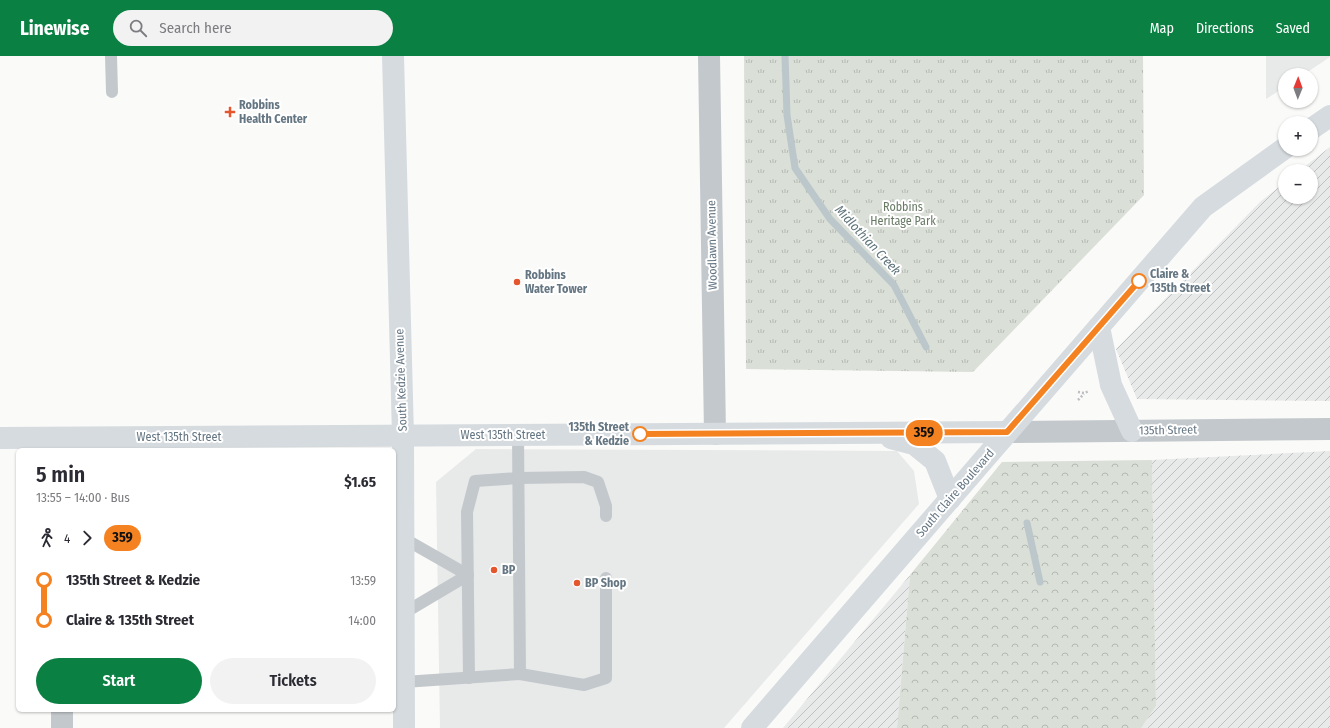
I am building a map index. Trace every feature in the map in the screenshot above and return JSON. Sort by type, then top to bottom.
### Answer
[{"type":"street","name":"South Kedzie Avenue","points":[[394,56],[403,436],[404,728]]},
{"type":"street","name":"Woodlawn Avenue","points":[[709,56],[715,434]]},
{"type":"street","points":[[1318,125],[1330,116]]},
{"type":"street","name":"South Claire Boulevard","points":[[752,728],[1007,432],[1204,207],[1278,153]]},
{"type":"street","points":[[1099,327],[1111,385],[1132,431]]},
{"type":"street","name":"135th Street","points":[[1007,432],[1330,429]]},
{"type":"street","name":"West 135th Street","points":[[0,438],[63,444],[403,436],[1007,432]]},
{"type":"street","points":[[871,433],[914,444],[935,461],[950,499]]},
{"type":"street","points":[[62,712],[62,728]]},
{"type":"lane","points":[[111,56],[112,92]]},
{"type":"lane","points":[[518,435],[520,674]]},
{"type":"lane","points":[[469,678],[467,512],[476,481],[519,478],[584,477],[598,482],[606,506],[606,516]]},
{"type":"lane","points":[[403,538],[468,575]]},
{"type":"lane","points":[[404,613],[468,575]]},
{"type":"lane","points":[[404,682],[520,674],[584,685],[606,678],[606,578]]},
{"type":"path","points":[[1078,400],[1084,393],[1091,390]]},
{"type":"path","points":[[1078,392],[1084,393]]},
{"type":"shaded area","points":[[1266,56],[1330,56],[1314,68],[1278,68],[1278,91],[1266,99]]},
{"type":"shaded area","points":[[1330,147],[1330,401],[1137,399],[1116,349],[1260,202],[1278,188],[1278,204],[1318,204],[1318,164],[1308,164]]},
{"type":"shaded area","points":[[476,449],[897,451],[914,471],[919,504],[724,728],[440,728],[436,482]]},
{"type":"shaded area","points":[[1330,451],[1330,728],[1141,728],[1156,706],[1152,460]]},
{"type":"shaded area","points":[[910,575],[897,728],[783,728]]},
{"type":"green space","name":"Robbins Heritage Park","points":[[744,56],[1143,56],[1144,195],[973,372],[746,369]]},
{"type":"green space","points":[[1152,460],[1156,706],[1141,728],[897,728],[910,575],[1002,462]]},
{"type":"waterway","name":"Midlothian Creek","points":[[785,56],[787,115],[795,168],[830,219],[894,285],[926,347]]},
{"type":"waterway","name":"Midlothian Creek","points":[[1027,523],[1040,582]]},
{"type":"bus line","name":"359","points":[[640,434],[1007,432],[1139,281]]},
{"type":"place","name":"Robbins Health Center","points":[[230,112]]},
{"type":"place","name":"Claire & 135th Street","points":[[1139,281]]},
{"type":"place","name":"Robbins Water Tower","points":[[517,282]]},
{"type":"place","name":"135th Street & Kedzie","points":[[640,434]]},
{"type":"place","name":"BP","points":[[494,570]]},
{"type":"place","name":"BP Shop","points":[[577,583]]}]
